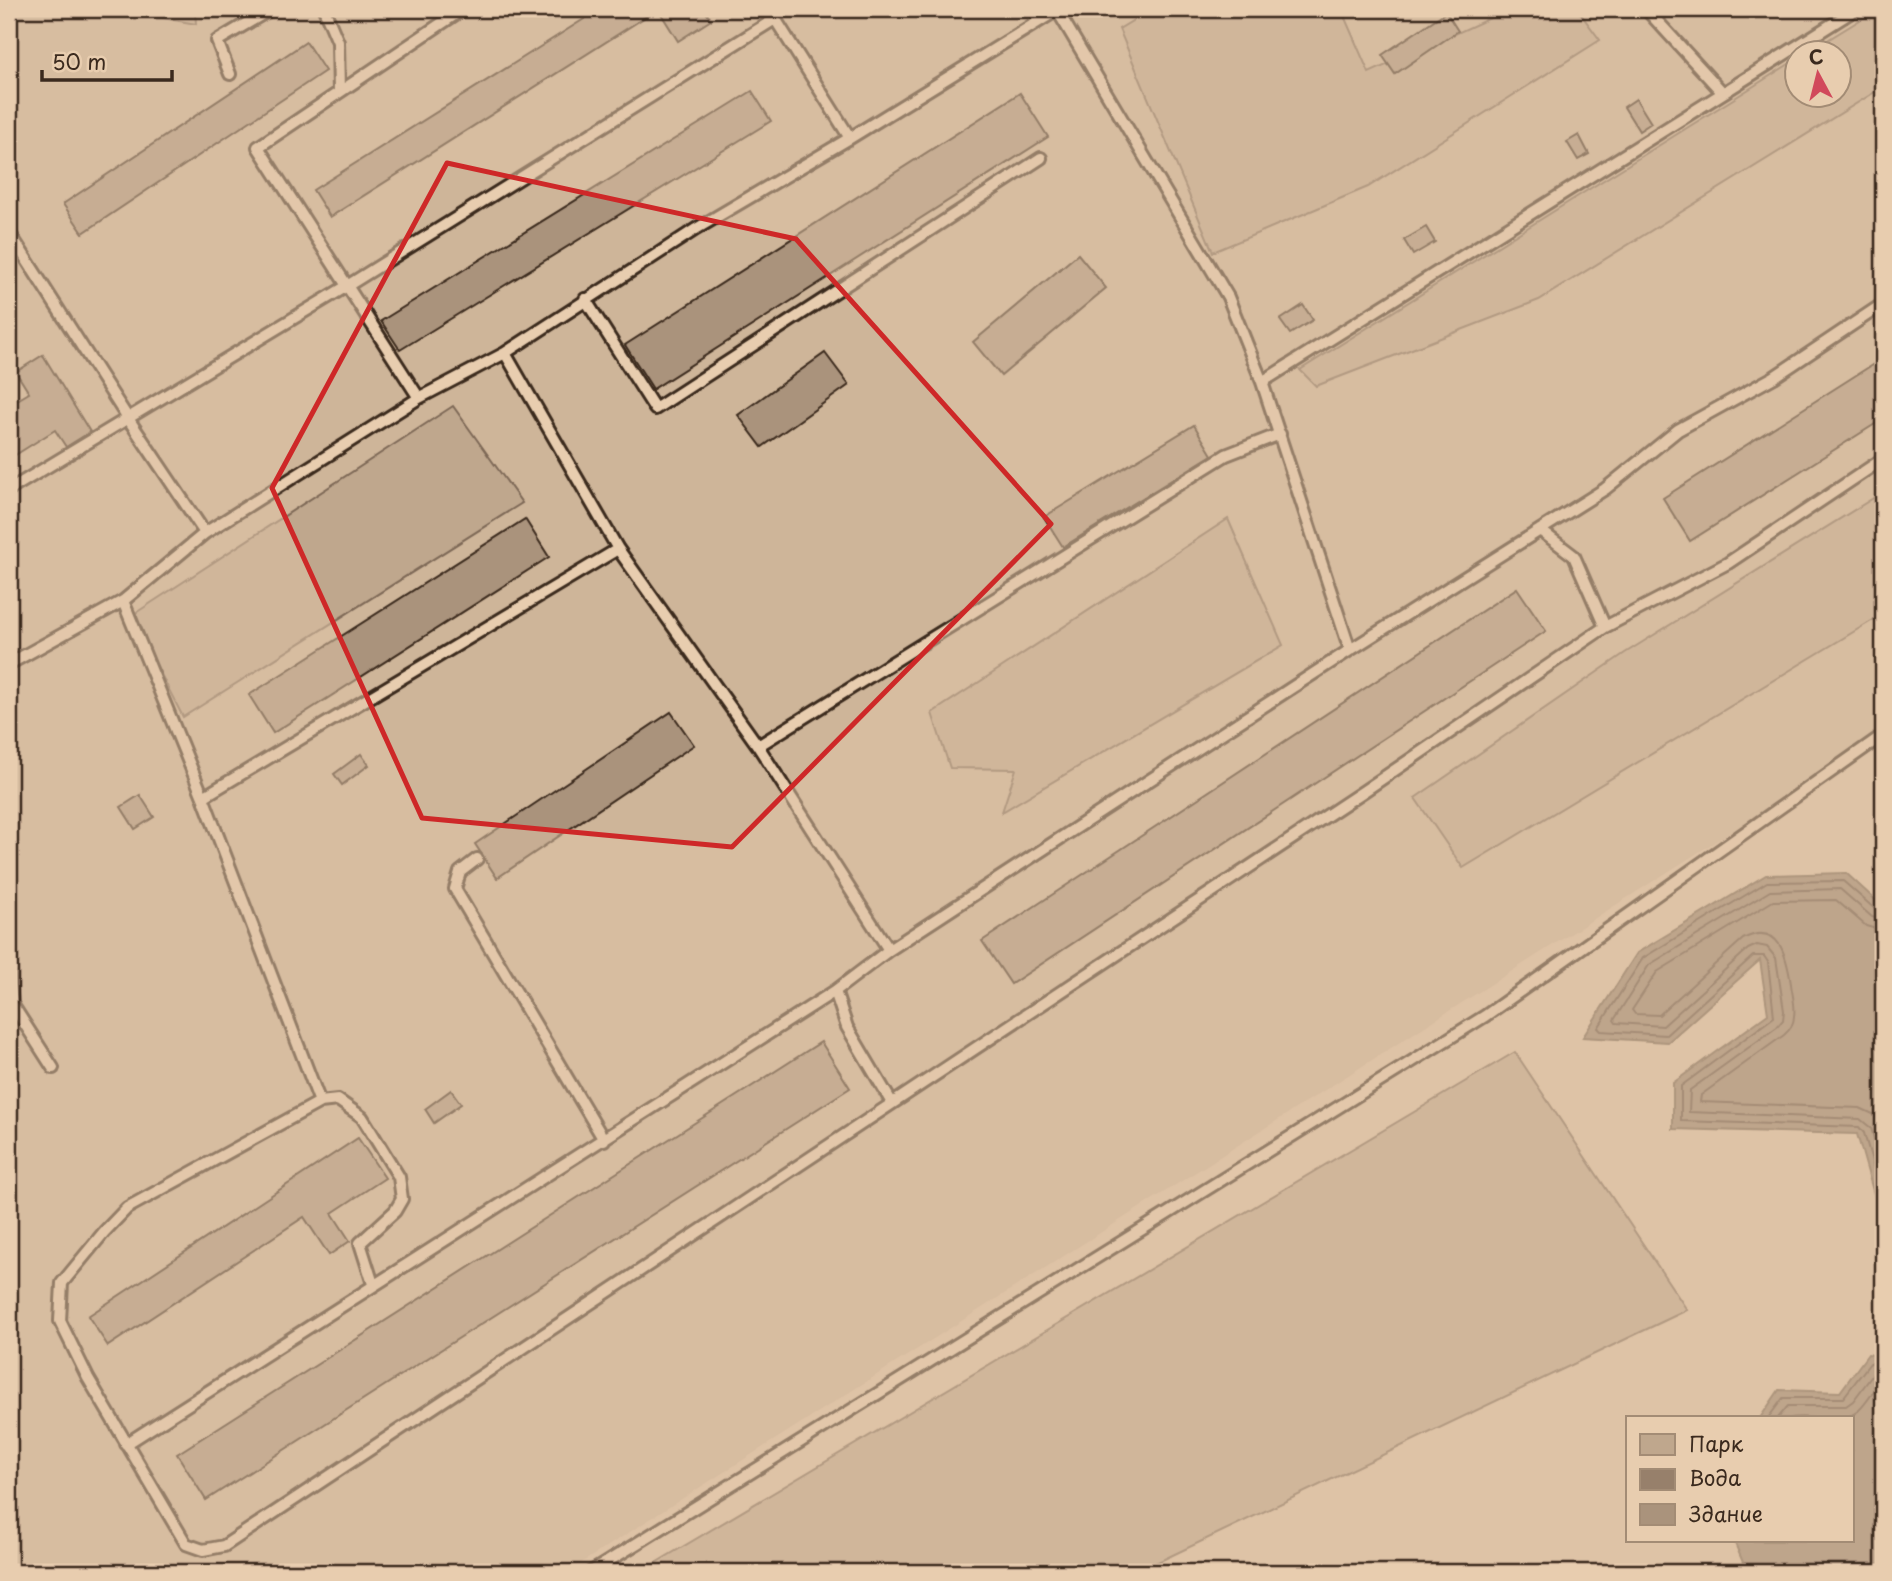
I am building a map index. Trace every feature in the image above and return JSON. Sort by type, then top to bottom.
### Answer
[{"type":"lane","points":[[230,74],[216,41],[271,9]]},
{"type":"lane","points":[[324,9],[338,42],[339,93]]},
{"type":"lane","points":[[419,398],[258,147],[463,9]]},
{"type":"lane","points":[[9,664],[122,601],[205,533],[419,398],[505,353],[696,229],[850,138],[1058,9],[1228,298],[1280,434],[1349,650]]},
{"type":"lane","points":[[1646,9],[1723,93]]},
{"type":"lane","points":[[1262,382],[1856,9]]},
{"type":"lane","points":[[9,490],[347,286],[772,14],[850,138]]},
{"type":"lane","points":[[585,299],[655,409],[1041,158]]},
{"type":"lane","points":[[9,232],[205,533]]},
{"type":"lane","points":[[127,1444],[373,1284],[604,1140],[835,991],[889,950],[1349,650],[1605,489],[1678,430],[1774,377],[1883,304]]},
{"type":"lane","points":[[505,353],[618,549],[758,746],[889,950]]},
{"type":"lane","points":[[758,746],[1226,455],[1280,434]]},
{"type":"lane","points":[[373,1284],[360,1243],[395,1212],[402,1199],[399,1177],[362,1117],[338,1100],[320,1102],[127,1208],[104,1231],[62,1283],[60,1321],[88,1378],[186,1544],[203,1550],[224,1546],[1364,791],[1605,627],[1728,563],[1883,459]]},
{"type":"lane","points":[[1540,530],[1574,556],[1605,627]]},
{"type":"lane","points":[[203,797],[618,549]]},
{"type":"lane","points":[[122,601],[203,797],[320,1102]]},
{"type":"lane","points":[[591,1572],[1485,1016],[1883,735]]},
{"type":"lane","points":[[477,859],[460,872],[455,889],[604,1140]]},
{"type":"lane","points":[[9,975],[10,1005],[53,1068]]},
{"type":"lane","points":[[835,991],[847,1027],[892,1103]]},
{"type":"highlighted area","points":[[447,163],[796,239],[1051,524],[732,847],[422,818],[272,488]]},
{"type":"shaded area","points":[[9,9],[1883,9],[1883,735],[567,1572],[10,1572]]},
{"type":"green space","points":[[114,9],[195,9],[196,24]]},
{"type":"green space","points":[[1152,9],[1341,9],[1369,73],[1510,9],[1577,9],[1600,40],[1368,187],[1213,252],[1119,29]]},
{"type":"green space","points":[[1878,9],[1883,9],[1883,87],[1854,105],[1854,38],[1831,38]]},
{"type":"green space","points":[[1784,67],[1784,108],[1849,108],[1539,300],[1316,386],[1300,370]]},
{"type":"green space","points":[[453,406],[522,503],[183,717],[131,616]]},
{"type":"green space","points":[[1883,492],[1883,614],[1463,868],[1415,798],[1625,653]]},
{"type":"green space","points":[[1228,519],[1283,645],[1002,812],[1016,769],[950,768],[932,713]]},
{"type":"green space","points":[[1515,1052],[1687,1310],[1158,1562],[1128,1572],[642,1571]]},
{"type":"water","points":[[1846,873],[1883,907],[1883,1226],[1857,1134],[1673,1129],[1673,1083],[1768,1014],[1760,960],[1668,1042],[1583,1037],[1637,953],[1766,875]]},
{"type":"water","points":[[1868,1354],[1883,1357],[1883,1572],[1747,1572],[1734,1542],[1854,1542],[1854,1416],[1761,1416],[1779,1390],[1840,1392]]},
{"type":"building","points":[[600,9],[658,9],[330,217],[313,190]]},
{"type":"building","points":[[658,9],[704,9],[711,20],[678,41]]},
{"type":"building","points":[[1446,12],[1458,31],[1395,74],[1382,55]]},
{"type":"building","points":[[306,42],[325,71],[83,233],[63,204]]},
{"type":"building","points":[[752,91],[771,121],[400,350],[381,321]]},
{"type":"building","points":[[1020,93],[1048,137],[653,389],[625,345]]},
{"type":"building","points":[[1636,99],[1651,123],[1639,131],[1624,107]]},
{"type":"building","points":[[1579,135],[1589,154],[1578,160],[1567,142]]},
{"type":"building","points":[[1426,227],[1435,242],[1413,255],[1404,240]]},
{"type":"building","points":[[1078,254],[1106,288],[1001,376],[973,342]]},
{"type":"building","points":[[1303,305],[1313,320],[1290,334],[1280,320]]},
{"type":"building","points":[[825,353],[849,385],[762,447],[738,415]]},
{"type":"building","points":[[43,355],[90,432],[66,447],[55,430],[9,459],[9,405],[29,393],[16,372]]},
{"type":"building","points":[[1883,358],[1883,419],[1690,541],[1663,498]]},
{"type":"building","points":[[1194,425],[1212,455],[1063,547],[1044,517]]},
{"type":"building","points":[[525,519],[549,557],[273,733],[249,695]]},
{"type":"building","points":[[1517,588],[1546,631],[1011,984],[982,941]]},
{"type":"building","points":[[671,712],[694,745],[497,878],[475,844]]},
{"type":"building","points":[[361,754],[369,765],[342,785],[334,774]]},
{"type":"building","points":[[140,795],[154,817],[135,829],[121,807]]},
{"type":"building","points":[[821,1042],[850,1088],[206,1500],[177,1454]]},
{"type":"building","points":[[451,1090],[461,1104],[434,1123],[425,1109]]},
{"type":"building","points":[[358,1138],[385,1178],[332,1213],[350,1241],[329,1255],[304,1217],[108,1346],[88,1316]]}]
